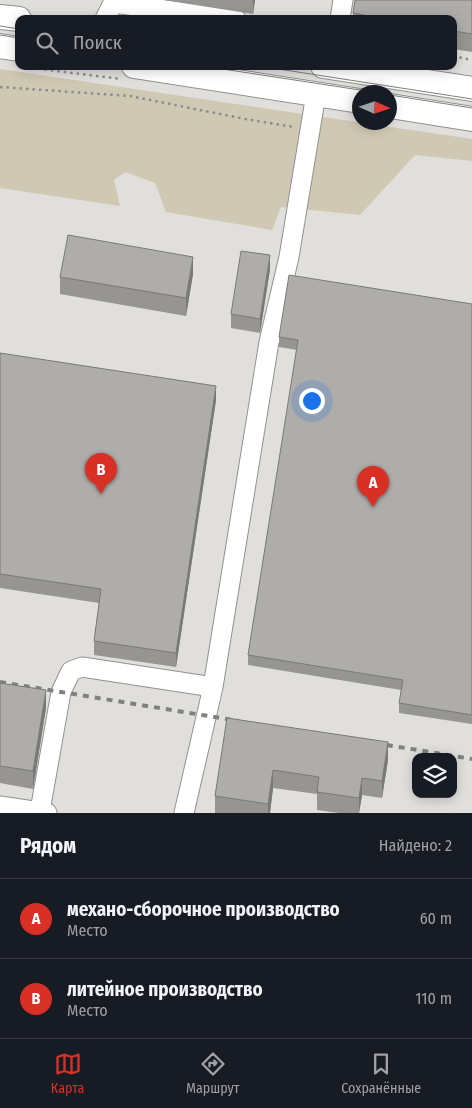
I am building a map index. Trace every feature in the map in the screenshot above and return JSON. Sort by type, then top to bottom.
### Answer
[{"type":"main road","points":[[0,16],[15,18]]},
{"type":"main road","points":[[0,46],[15,48]]},
{"type":"main road","points":[[160,70],[352,100]]},
{"type":"main road","points":[[316,94],[326,70]]},
{"type":"main road","points":[[347,70],[472,89]]},
{"type":"main road","points":[[397,107],[472,119]]},
{"type":"lane","points":[[341,15],[343,0]]},
{"type":"lane","points":[[107,15],[113,3],[205,15]]},
{"type":"lane","points":[[184,813],[213,687],[269,342],[289,257],[316,94]]},
{"type":"lane","points":[[0,806],[44,812],[61,692],[71,671],[82,667],[213,687]]},
{"type":"path","points":[[457,57],[472,60]]},
{"type":"path","points":[[0,87],[130,96],[245,119],[310,129]]},
{"type":"shaded area","points":[[0,69],[352,121],[352,130],[397,130],[397,128],[472,139],[472,161],[415,155],[360,215],[281,207],[272,230],[166,212],[155,183],[125,172],[114,180],[120,206],[0,188]]},
{"type":"building","points":[[355,0],[472,0],[472,34],[457,32],[457,15],[363,15],[353,13]]},
{"type":"building","points":[[68,235],[193,257],[186,298],[60,277]]},
{"type":"building","points":[[241,251],[270,255],[260,319],[231,314]]},
{"type":"building","points":[[289,275],[472,304],[472,715],[399,703],[403,680],[248,655],[298,340],[279,337]]},
{"type":"building","points":[[0,353],[216,386],[176,653],[94,641],[101,589],[0,574]]},
{"type":"building","points":[[0,683],[46,690],[33,771],[0,766]]},
{"type":"building","points":[[227,718],[388,742],[382,781],[362,778],[359,798],[317,792],[319,777],[273,770],[268,804],[215,796]]},
{"type":"tram line","points":[[0,26],[15,28]]},
{"type":"tram line","points":[[0,35],[15,37]]},
{"type":"tram line","points":[[229,70],[352,89]]},
{"type":"tram line","points":[[285,70],[472,99]]},
{"type":"tram line","points":[[397,96],[472,108]]},
{"type":"railway","points":[[0,682],[239,721]]},
{"type":"railway","points":[[375,743],[472,759]]},
{"type":"place","name":"литейное производство","points":[[101,494]]},
{"type":"place","name":"механо-сборочное производство","points":[[373,507]]}]
